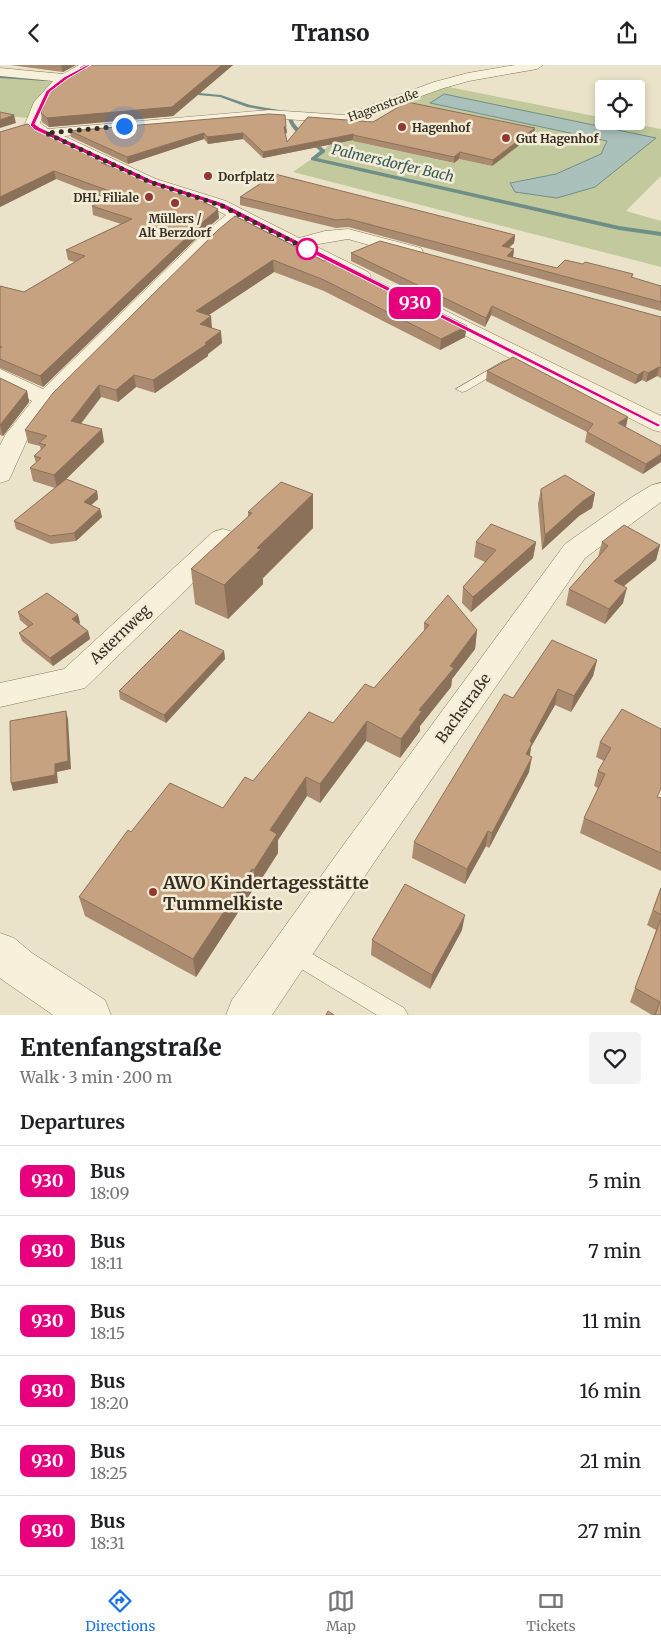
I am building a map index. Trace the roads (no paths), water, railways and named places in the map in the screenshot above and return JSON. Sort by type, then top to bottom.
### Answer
[{"type":"street","points":[[89,65],[66,78],[46,93],[39,128],[150,182],[204,199],[237,213],[378,285]]},
{"type":"street","name":"Hagenstraße","points":[[16,129],[269,115],[345,119],[461,79],[537,65]]},
{"type":"street","points":[[0,72],[66,78]]},
{"type":"street","points":[[0,475],[15,439],[46,399],[212,235],[237,213]]},
{"type":"street","points":[[296,244],[326,236],[348,234],[433,257]]},
{"type":"street","points":[[414,302],[661,425]]},
{"type":"street","points":[[0,376],[46,399]]},
{"type":"street","name":"Bachstraße","points":[[247,1015],[360,852],[575,551],[641,503],[661,491]]},
{"type":"street","name":"Asternweg","points":[[0,695],[74,679],[223,538]]},
{"type":"street","points":[[0,952],[18,967],[90,1015]]},
{"type":"lane","points":[[462,389],[519,355]]},
{"type":"lane","points":[[292,951],[397,1015]]},
{"type":"water","points":[[444,94],[595,125],[595,130],[617,130],[656,138],[595,187],[557,198],[515,192],[510,183],[556,174],[601,154],[607,141],[430,103]]},
{"type":"waterway","name":"Palmersdorfer Bach","points":[[0,77],[45,80]]},
{"type":"waterway","name":"Palmersdorfer Bach","points":[[189,93],[221,96],[249,106],[277,111],[290,118],[295,128],[323,151],[313,159],[619,228],[661,234]]},
{"type":"place","name":"Hagenhof","points":[[402,127]]},
{"type":"place","name":"Gut Hagenhof","points":[[506,138]]},
{"type":"place","name":"Dorfplatz","points":[[208,176]]},
{"type":"place","name":"DHL Filiale","points":[[149,197]]},
{"type":"place","name":"Müllers / Alt Berzdorf","points":[[175,203]]},
{"type":"place","name":"AWO Kindertagesstätte Tummelkiste","points":[[153,892]]}]
